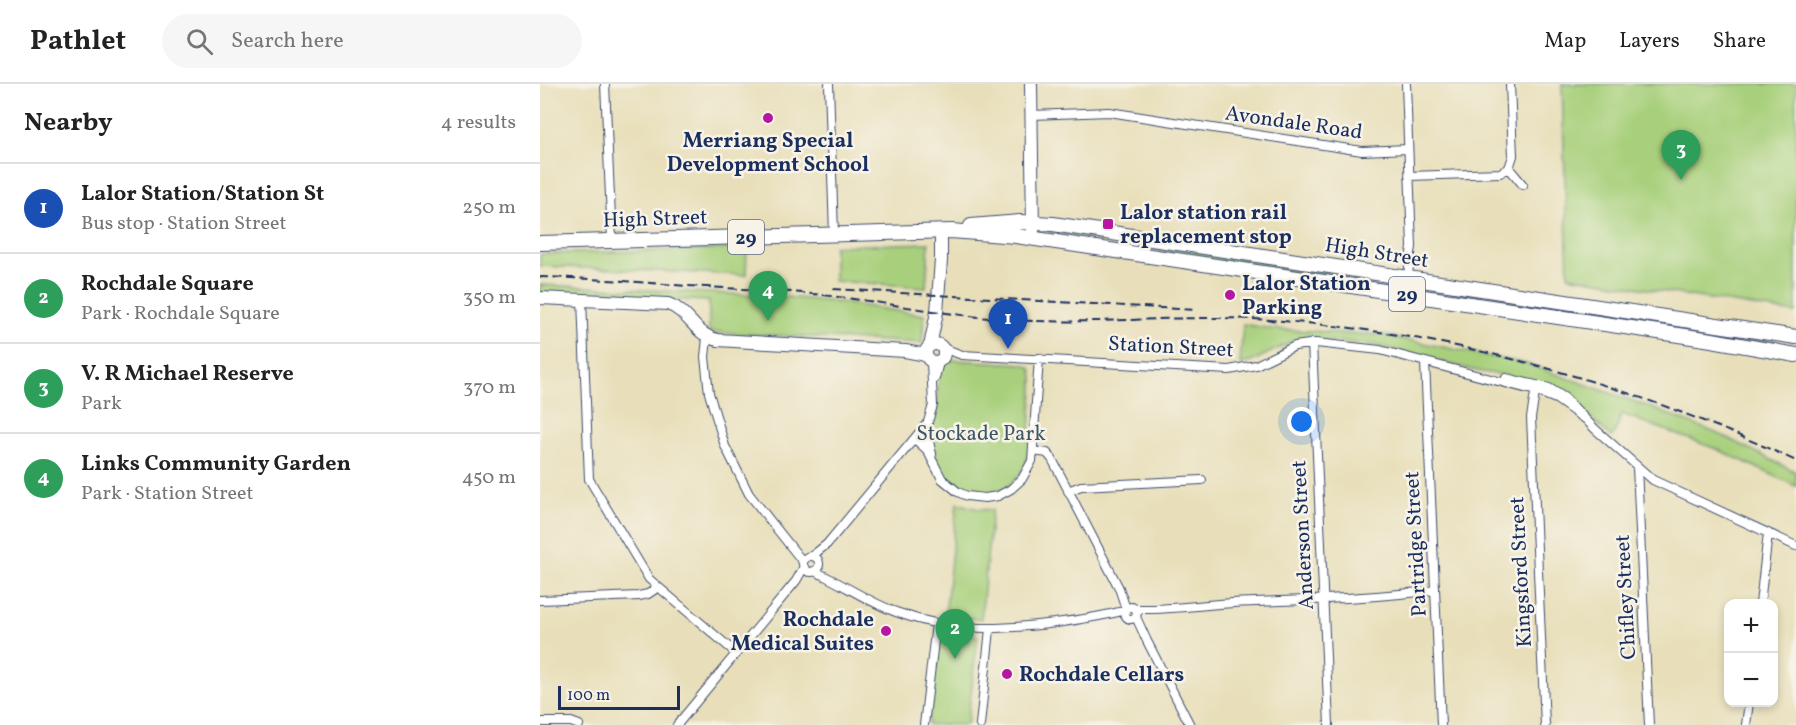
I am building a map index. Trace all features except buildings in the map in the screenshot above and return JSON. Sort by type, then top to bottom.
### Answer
[{"type":"main road","name":"High Street","points":[[946,231],[966,227],[1034,222],[1796,337]]},
{"type":"main road","name":"High Street","points":[[540,243],[946,231],[1033,238],[1796,355]]},
{"type":"street","points":[[605,84],[612,241]]},
{"type":"street","points":[[829,84],[834,234]]},
{"type":"street","points":[[1031,84],[1033,238]]},
{"type":"street","points":[[1405,294],[1412,247],[1406,84]]},
{"type":"street","points":[[1409,176],[1500,173],[1509,168],[1512,156],[1510,84]]},
{"type":"street","name":"Avondale Road","points":[[1032,115],[1109,112],[1367,151],[1408,150]]},
{"type":"street","points":[[1509,168],[1523,185]]},
{"type":"street","points":[[677,725],[918,436],[930,417],[941,260],[946,231]]},
{"type":"street","points":[[540,298],[672,305],[707,338],[705,357],[709,393],[725,446],[749,494],[774,527],[793,548],[830,578],[884,607],[936,624],[990,629],[1031,627],[1210,604],[1387,596],[1435,590]]},
{"type":"street","points":[[582,299],[588,476],[645,574],[657,588],[736,653]]},
{"type":"street","name":"Station Street","points":[[707,338],[962,355],[1229,369],[1251,366],[1289,348],[1312,343],[1366,348],[1477,376],[1534,388],[1549,388],[1565,398],[1583,418],[1637,467],[1660,484],[1796,546]]},
{"type":"street","name":"Anderson Street","points":[[1312,343],[1329,725]]},
{"type":"street","points":[[918,436],[942,479],[952,489],[967,496],[985,498],[998,496],[1017,485],[1029,468],[1034,451],[1039,358]]},
{"type":"street","name":"Partridge Street","points":[[1425,362],[1441,725]]},
{"type":"street","name":"Kingsford Street","points":[[1534,388],[1531,418],[1545,725]]},
{"type":"street","points":[[1034,451],[1049,455],[1190,725]]},
{"type":"street","name":"Chifley Street","points":[[1637,467],[1649,725]]},
{"type":"street","points":[[1068,490],[1081,486],[1202,480]]},
{"type":"street","points":[[1638,497],[1649,486],[1660,484]]},
{"type":"street","points":[[1760,599],[1768,533]]},
{"type":"street","points":[[540,600],[635,597],[648,594],[657,588]]},
{"type":"street","points":[[924,725],[936,624]]},
{"type":"street","points":[[980,725],[990,629]]},
{"type":"street","points":[[1746,725],[1748,707]]},
{"type":"street","points":[[540,722],[571,722],[579,725]]},
{"type":"green space","points":[[1562,84],[1796,84],[1796,313],[1568,276]]},
{"type":"green space","points":[[1049,229],[1362,277],[1394,284],[1394,286],[1175,255],[1147,247],[1052,233],[1048,232]]},
{"type":"green space","points":[[929,243],[926,287],[834,281],[834,246]]},
{"type":"green space","points":[[747,248],[746,275],[540,266],[540,254]]},
{"type":"green space","points":[[540,285],[775,296],[837,302],[924,315],[922,343],[709,332],[709,301],[540,293]]},
{"type":"green space","points":[[1420,286],[1679,324],[1776,342],[1776,346],[1488,302]]},
{"type":"green space","points":[[1243,324],[1271,329],[1383,335],[1527,364],[1639,403],[1721,435],[1796,472],[1796,486],[1719,450],[1622,414],[1611,437],[1572,400],[1521,378],[1477,371],[1374,345],[1303,339],[1291,342],[1251,362],[1240,364]]},
{"type":"green space","name":"Stockade Park","points":[[955,360],[1023,364],[1030,367],[1032,371],[1030,438],[1026,462],[1014,481],[989,493],[968,493],[950,484],[941,473],[927,435],[936,412],[940,370],[947,362]]},
{"type":"green space","name":"Stockade Park","points":[[957,503],[992,510],[981,619],[945,616]]},
{"type":"green space","points":[[942,631],[978,636],[967,725],[928,725],[938,634]]},
{"type":"railway","points":[[540,277],[805,293],[1014,320],[1252,319],[1393,334],[1462,347],[1599,384],[1665,406],[1796,461]]},
{"type":"railway","points":[[833,289],[1196,310]]},
{"type":"place","name":"Merriang Special Development School","points":[[768,118]]},
{"type":"place","name":"V. R Michael Reserve","points":[[1681,180]]},
{"type":"place","name":"Lalor station rail replacement stop","points":[[1108,224]]},
{"type":"place","name":"Lalor Station Parking","points":[[1230,295]]},
{"type":"place","name":"Links Community Garden","points":[[768,321]]},
{"type":"place","name":"Lalor Station/Station St","points":[[1008,349]]},
{"type":"place","name":"Rochdale Medical Suites","points":[[886,631]]},
{"type":"place","name":"Rochdale Square","points":[[955,659]]},
{"type":"place","name":"Rochdale Cellars","points":[[1007,674]]}]
